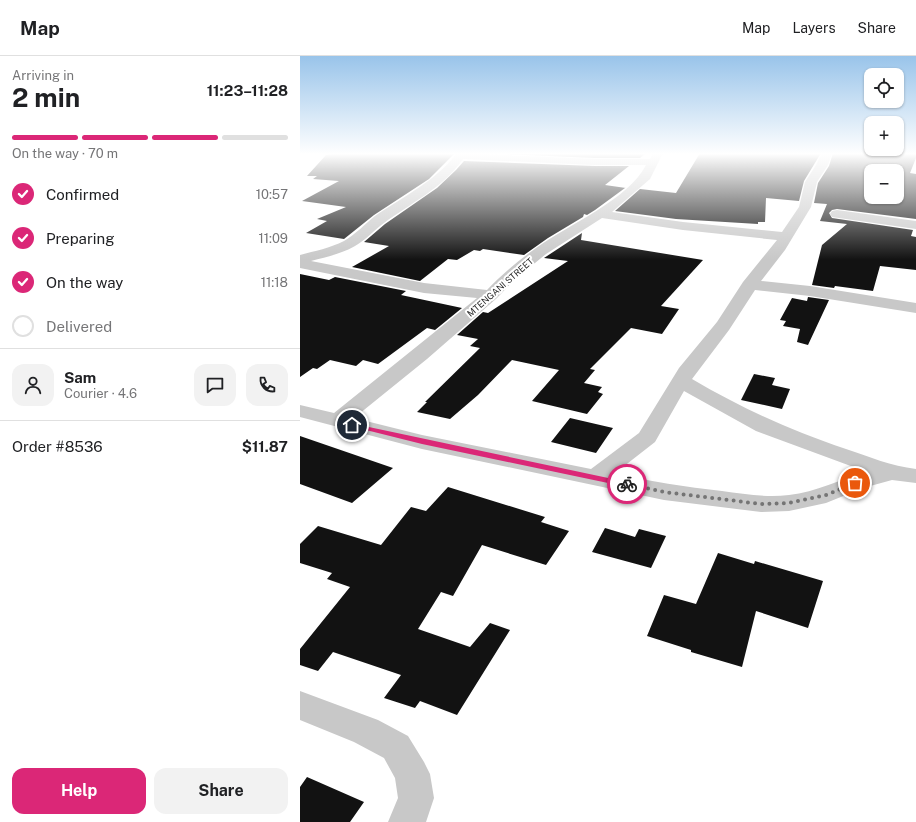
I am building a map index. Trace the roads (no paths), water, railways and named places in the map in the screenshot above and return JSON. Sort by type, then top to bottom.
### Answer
[{"type":"street","points":[[300,259],[349,243],[378,220],[427,189]]},
{"type":"street","name":"MTENGANI STREET","points":[[338,422],[420,355],[491,295],[507,278],[541,251],[614,205],[633,189]]},
{"type":"street","points":[[595,478],[647,436],[686,372],[723,326],[749,286],[786,237],[805,207],[809,189]]},
{"type":"street","points":[[598,214],[676,225],[786,237]]},
{"type":"street","points":[[837,214],[916,225]]},
{"type":"street","points":[[300,263],[424,288],[491,295]]},
{"type":"street","points":[[749,286],[810,291],[916,308]]},
{"type":"street","points":[[681,381],[715,401],[764,426],[892,473],[916,476]]},
{"type":"street","points":[[300,411],[338,422],[422,442],[664,492],[761,504],[789,503],[826,495],[855,483],[892,473]]},
{"type":"street","points":[[300,705],[366,731],[396,747],[412,774],[416,798],[407,822]]}]
